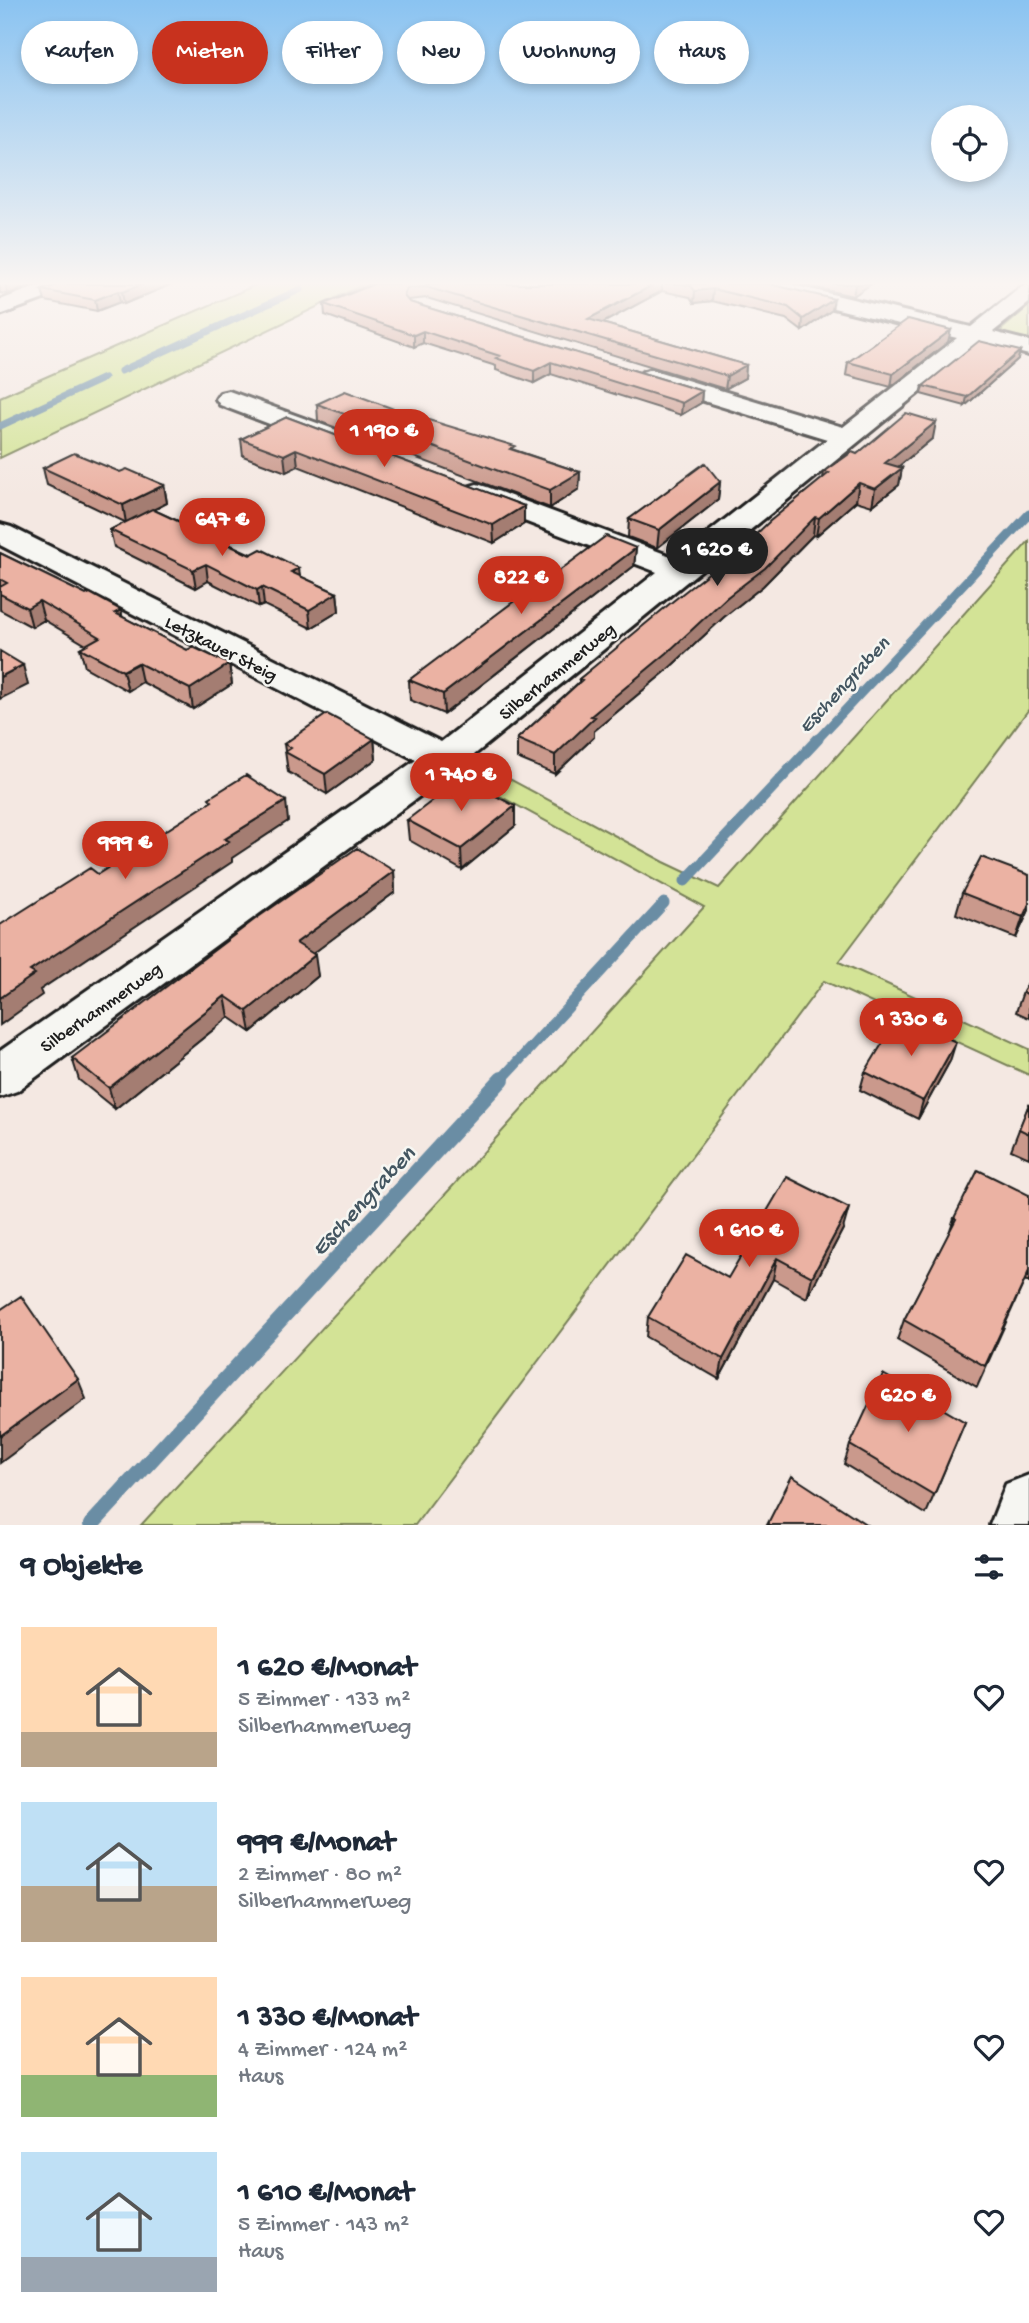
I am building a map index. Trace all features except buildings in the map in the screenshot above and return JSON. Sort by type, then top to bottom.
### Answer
[{"type":"street","name":"Silberhammerweg","points":[[0,1077],[444,759],[950,355]]},
{"type":"street","points":[[624,369],[848,438]]},
{"type":"street","points":[[229,399],[359,448]]},
{"type":"street","points":[[448,482],[680,570]]},
{"type":"street","name":"Letzkauer Steig","points":[[0,533],[444,759]]},
{"type":"street","points":[[1022,1525],[1029,1507]]},
{"type":"green space","points":[[96,355],[216,355],[0,458],[0,397]]},
{"type":"green space","points":[[1029,541],[1029,709],[839,962],[1029,1049],[1029,1075],[824,981],[415,1525],[141,1525],[452,1187],[704,907],[461,775],[478,762],[664,862],[719,888]]},
{"type":"waterway","points":[[121,371],[156,355]]},
{"type":"waterway","points":[[0,426],[104,378]]},
{"type":"waterway","name":"Eschengraben","points":[[816,741],[1029,514]]},
{"type":"waterway","name":"Eschengraben","points":[[685,881],[818,739]]},
{"type":"waterway","name":"Eschengraben","points":[[500,1081],[664,903]]},
{"type":"waterway","name":"Eschengraben","points":[[91,1525],[502,1079]]}]
